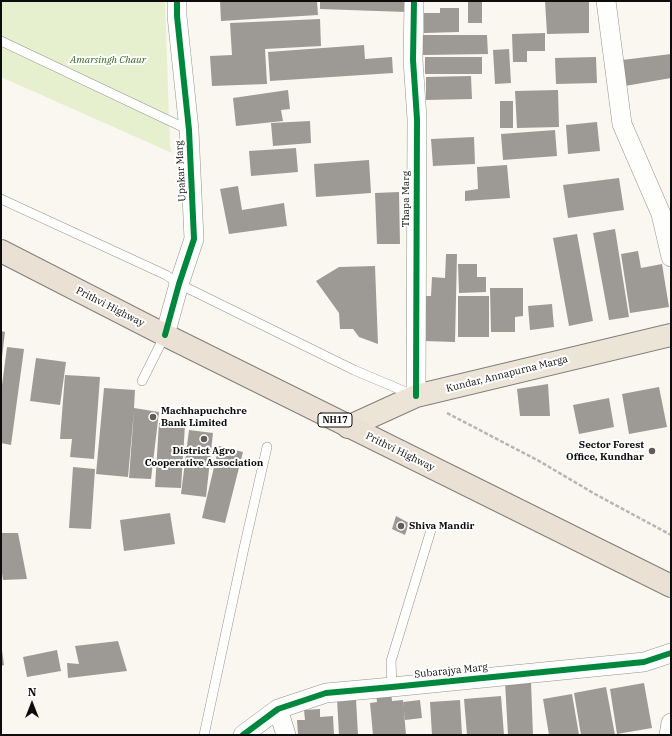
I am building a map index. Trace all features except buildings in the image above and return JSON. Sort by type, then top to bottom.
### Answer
[{"type":"highway","name":"Prithvi Highway","points":[[1,251],[348,427],[671,586]]},
{"type":"main road","name":"Kundar, Annapurna Marga","points":[[348,427],[416,396],[671,335]]},
{"type":"street","name":"Upakar Marg","points":[[165,335],[179,284],[194,239],[189,130],[177,16],[177,1]]},
{"type":"street","name":"Thapa Marg","points":[[414,1],[413,60],[416,119],[416,396]]},
{"type":"street","points":[[606,1],[622,124],[661,214],[671,257]]},
{"type":"street","name":"Subarajya Marg","points":[[243,735],[278,709],[326,693],[644,662],[671,653]]},
{"type":"street","points":[[278,709],[286,735]]},
{"type":"street","points":[[669,735],[671,723]]},
{"type":"lane","points":[[1,41],[189,130]]},
{"type":"lane","points":[[1,199],[166,275],[179,284],[354,370],[416,396]]},
{"type":"lane","points":[[142,381],[165,335]]},
{"type":"lane","points":[[204,735],[267,446]]},
{"type":"lane","points":[[392,687],[391,661],[431,530]]},
{"type":"path","points":[[416,396],[538,461],[671,535]]},
{"type":"green space","name":"Amarsingh Chaur","points":[[1,1],[165,1],[170,146],[172,153],[1,77]]},
{"type":"cycle path","points":[[165,335],[179,284],[194,239],[189,130],[177,16],[177,1]]},
{"type":"cycle path","points":[[414,1],[413,60],[417,119],[416,396]]},
{"type":"cycle path","points":[[243,735],[278,709],[326,693],[644,662],[671,653]]},
{"type":"place","name":"Machhapuchchre Bank Limited","points":[[153,417]]},
{"type":"place","name":"District Agro Cooperative Association","points":[[204,439]]},
{"type":"place","name":"Sector Forest Office, Kundhar","points":[[652,451]]},
{"type":"place","name":"Shiva Mandir","points":[[401,526]]}]
